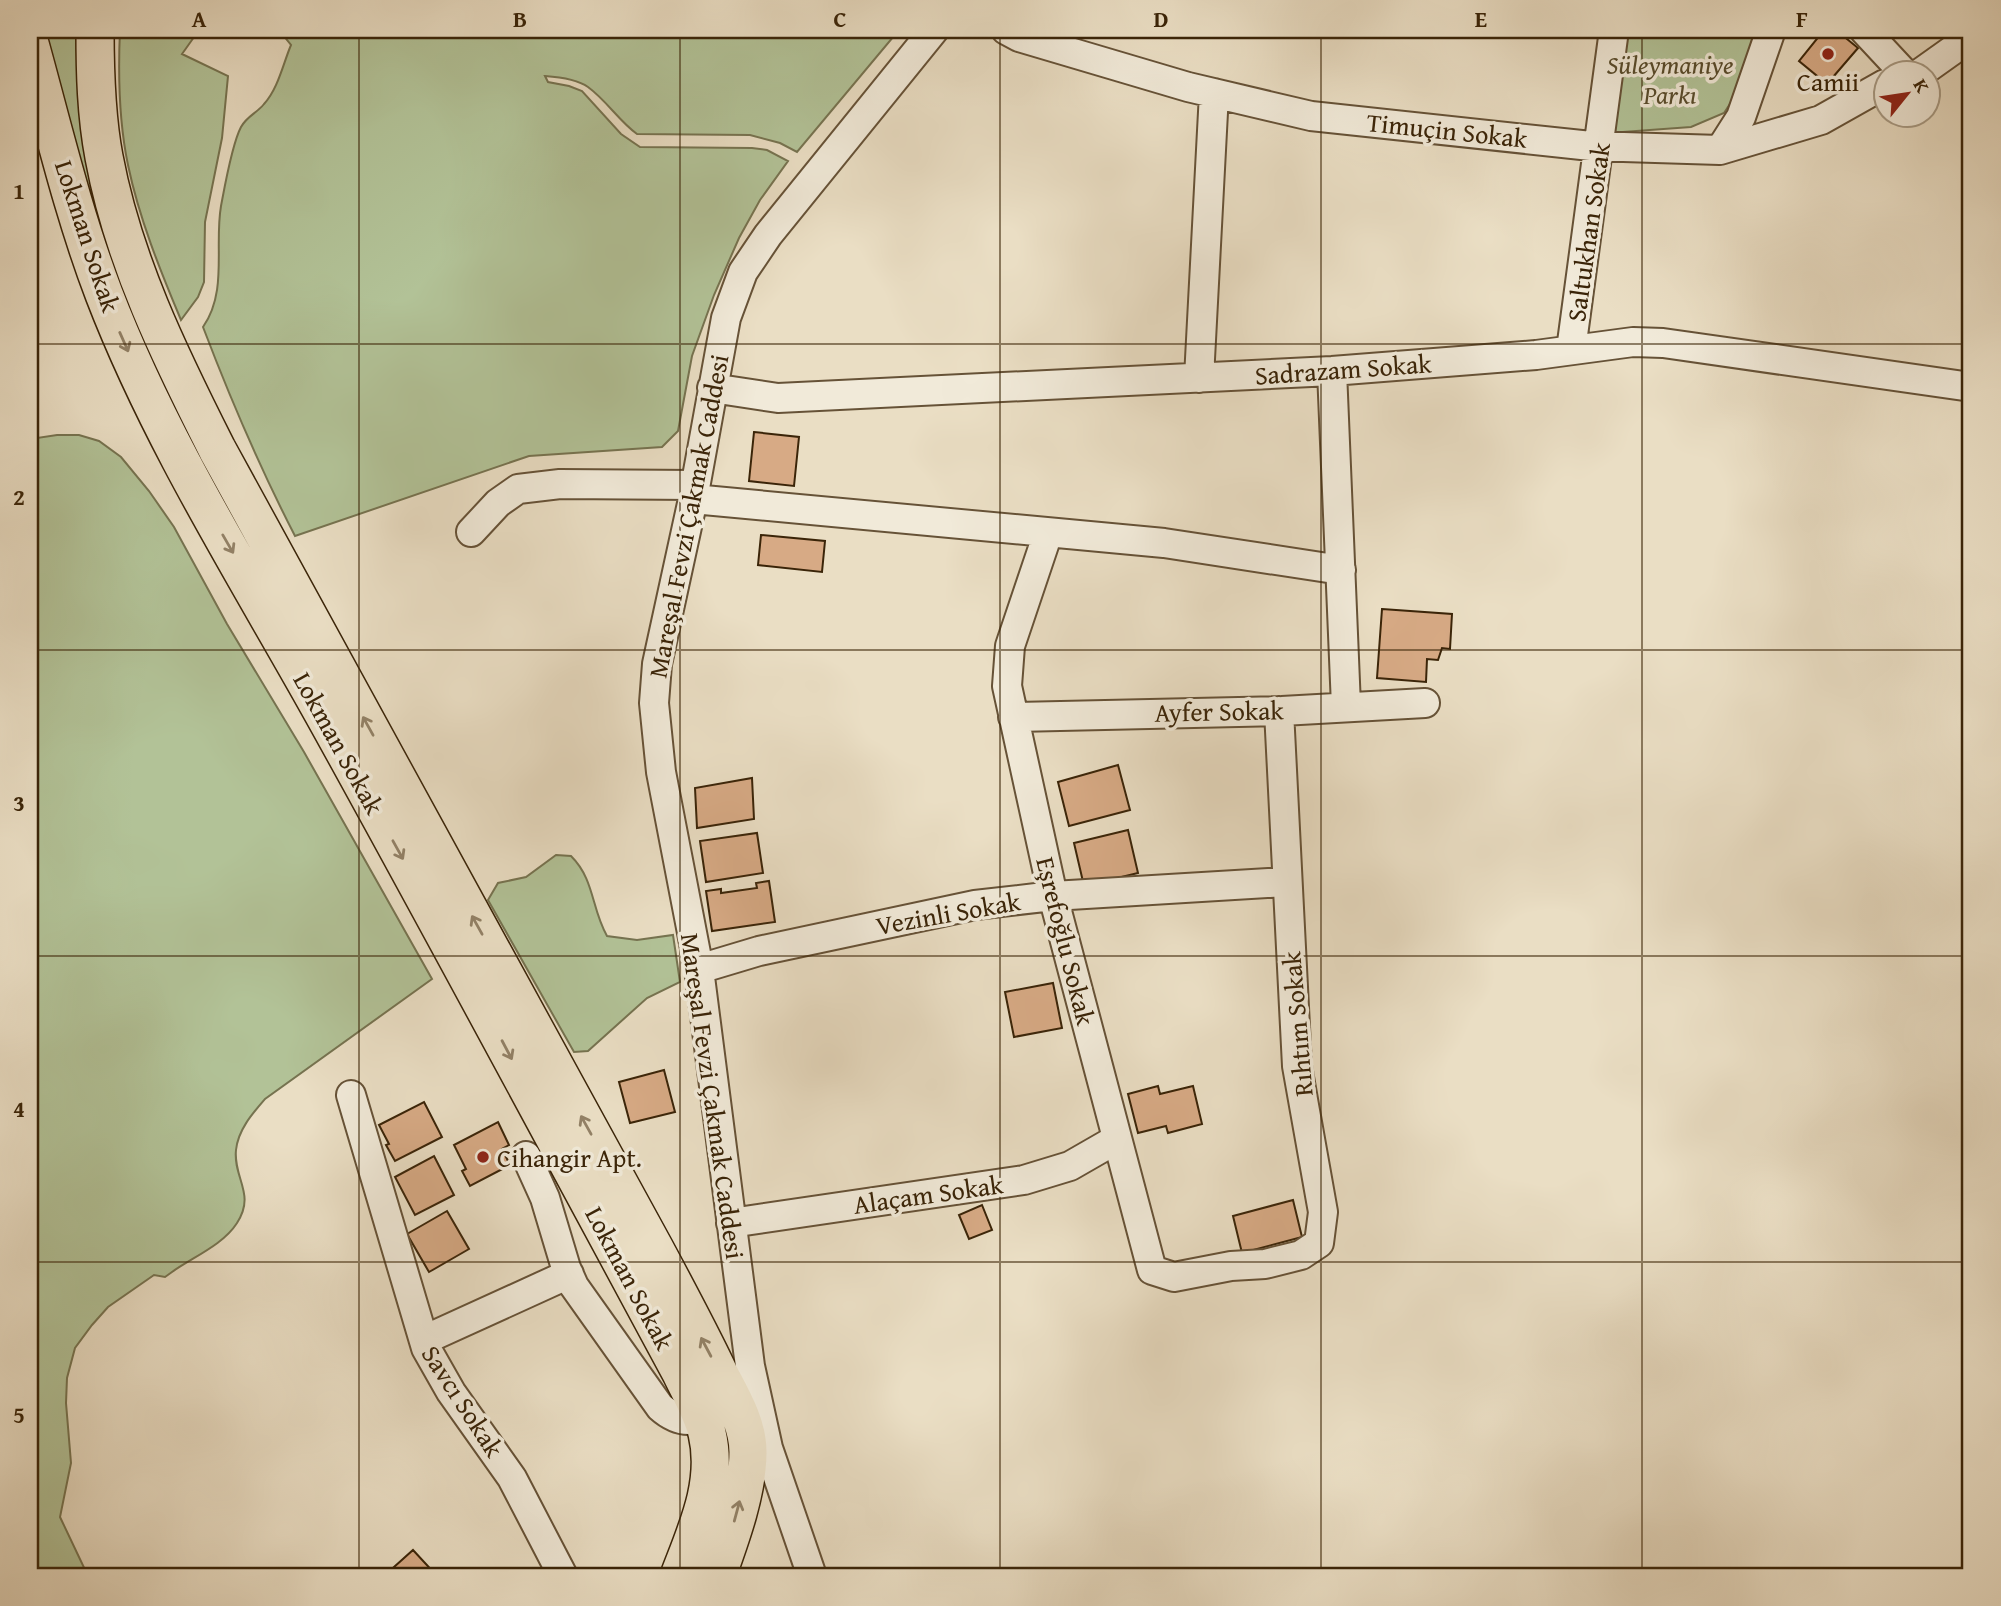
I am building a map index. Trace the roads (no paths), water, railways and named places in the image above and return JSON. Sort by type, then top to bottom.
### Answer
[{"type":"main road","name":"Lokman Sokak","points":[[95,30],[100,130],[115,208],[149,306],[190,396],[655,1249],[747,1404]]},
{"type":"main road","name":"Lokman Sokak","points":[[30,44],[84,235],[104,295],[131,358],[186,468],[390,834],[681,1373],[703,1420]]},
{"type":"main road","points":[[30,93],[55,133]]},
{"type":"main road","name":"Mareşal Fevzi Çakmak Caddesi","points":[[717,1576],[735,1518],[747,1466],[747,1404]]},
{"type":"main road","points":[[679,1576],[708,1489],[710,1452],[703,1420]]},
{"type":"street","name":"Mareşal Fevzi Çakmak Caddesi","points":[[747,1404],[731,1223],[699,969],[661,772],[654,703],[657,664],[694,492],[726,318],[743,272],[768,235],[934,30]]},
{"type":"street","name":"Timuçin Sokak","points":[[1006,30],[1019,37],[1214,93],[1311,116],[1600,146],[1720,150],[1821,120],[1871,92]]},
{"type":"street","name":"Saltukhan Sokak","points":[[1571,350],[1614,30]]},
{"type":"street","points":[[1720,150],[1741,117],[1771,30]]},
{"type":"street","points":[[1864,30],[1892,60]]},
{"type":"street","points":[[1939,60],[1971,37]]},
{"type":"street","points":[[1199,378],[1214,93]]},
{"type":"street","name":"Sadrazam Sokak","points":[[712,388],[778,398],[1199,378],[1536,355],[1633,342],[1663,343],[1971,387]]},
{"type":"street","points":[[1332,371],[1346,706]]},
{"type":"street","points":[[471,532],[498,503],[518,489],[559,484],[694,492],[1048,533],[1164,543],[1341,570]]},
{"type":"street","name":"Eşrefoğlu Sokak","points":[[1048,533],[1010,646],[1007,686],[1053,896],[1152,1270],[1174,1277],[1231,1266]]},
{"type":"street","name":"Ayfer Sokak","points":[[1013,717],[1279,711],[1425,702]]},
{"type":"street","name":"Rıhtım Sokak","points":[[1231,1266],[1265,1264],[1301,1255],[1319,1243],[1323,1212],[1297,1066],[1279,711]]},
{"type":"street","name":"Vezinli Sokak","points":[[699,969],[759,951],[975,905],[1053,896],[1286,882]]},
{"type":"street","name":"Savcı Sokak","points":[[351,1095],[424,1340],[451,1392],[506,1468],[563,1576]]},
{"type":"street","name":"Alaçam Sokak","points":[[731,1223],[1024,1180],[1070,1166],[1117,1139]]},
{"type":"street","name":"Lokman Sokak","points":[[526,1156],[545,1199],[569,1274],[593,1315],[660,1407],[680,1420],[703,1420],[747,1404]]},
{"type":"street","points":[[424,1340],[569,1274]]},
{"type":"street","points":[[747,1404],[768,1448],[812,1576]]},
{"type":"place","name":"Camii","points":[[1828,54]]},
{"type":"place","name":"Cihangir Apt.","points":[[483,1157]]},
{"type":"park label","name":"Süleymaniye Parkı","points":[[1670,79]]}]
